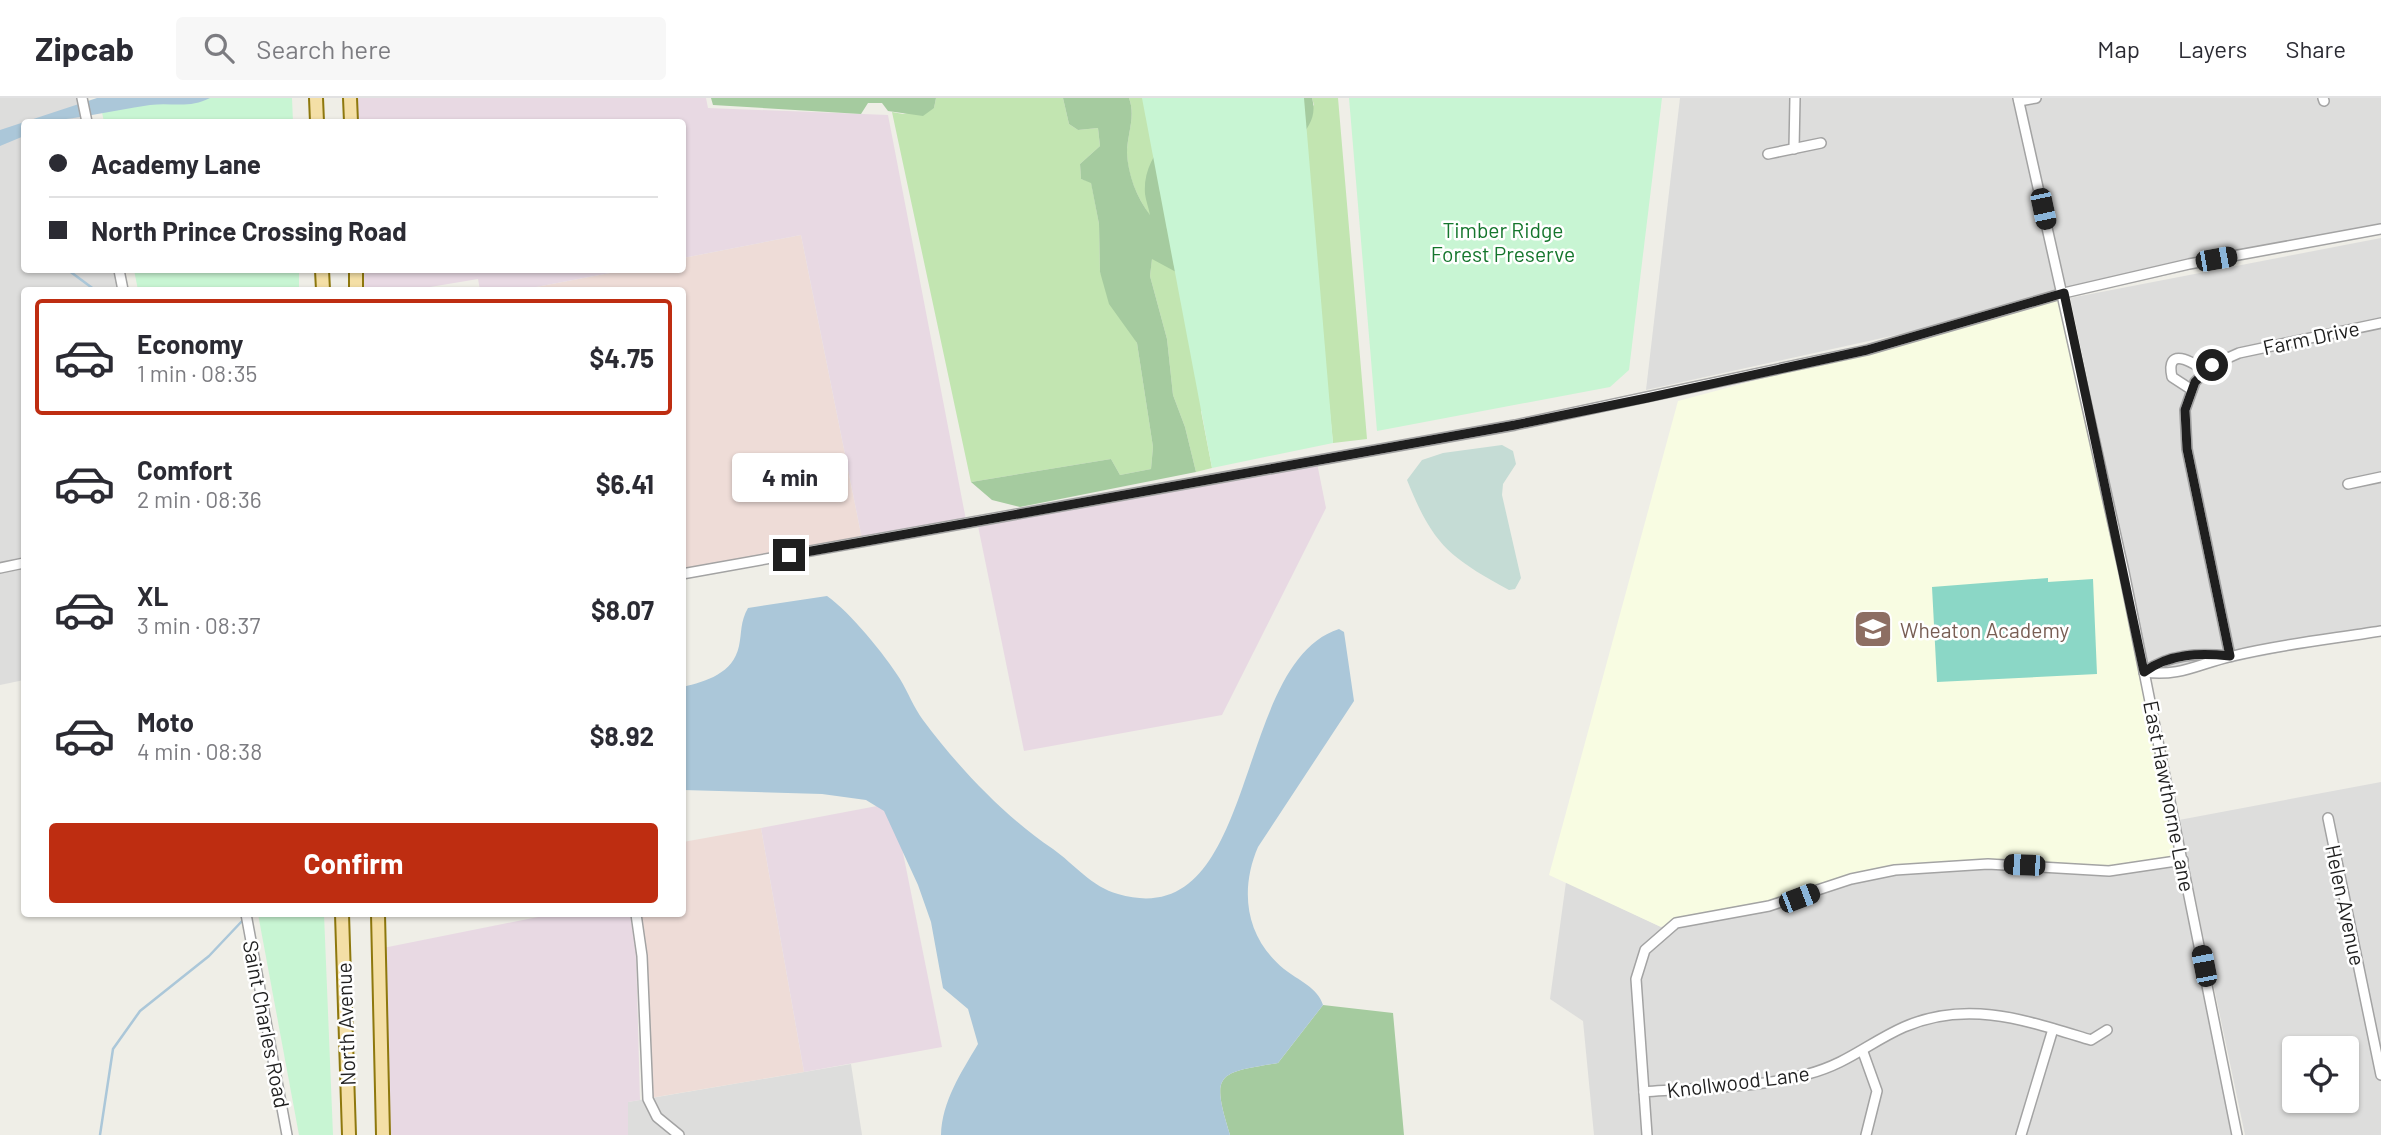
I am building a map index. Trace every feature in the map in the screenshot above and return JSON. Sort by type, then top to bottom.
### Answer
[{"type":"main road","points":[[316,98],[317,119]]},
{"type":"main road","points":[[350,98],[351,119]]},
{"type":"main road","name":"North Avenue","points":[[342,917],[349,1135]]},
{"type":"main road","name":"North Avenue","points":[[378,917],[383,1135]]},
{"type":"street","points":[[82,98],[86,119]]},
{"type":"street","points":[[1794,149],[1795,98]]},
{"type":"street","points":[[2019,100],[2036,98]]},
{"type":"street","name":"East Hawthorne Lane","points":[[2019,100],[2064,293],[2144,672],[2237,1135]]},
{"type":"street","points":[[1768,154],[1821,143]]},
{"type":"street","points":[[686,573],[1542,419],[1867,350],[2064,293],[2189,264],[2381,229]]},
{"type":"street","name":"Farm Drive","points":[[2194,386],[2212,365],[2239,353],[2381,323]]},
{"type":"street","points":[[2205,372],[2187,358],[2176,360],[2171,368],[2172,377],[2194,386],[2185,410],[2187,449],[2230,656]]},
{"type":"street","points":[[2348,484],[2381,477]]},
{"type":"street","points":[[0,568],[21,564]]},
{"type":"street","points":[[2144,672],[2159,661],[2202,653],[2230,656],[2381,631]]},
{"type":"street","name":"Helen Avenue","points":[[2328,818],[2379,1052],[2381,1075]]},
{"type":"street","points":[[1647,1135],[1636,979],[1645,950],[1676,923],[1769,906],[1851,879],[1907,868],[1988,864],[2109,871],[2183,860]]},
{"type":"street","name":"Saint Charles Road","points":[[247,917],[287,1135]]},
{"type":"street","points":[[636,917],[642,956],[648,1100],[657,1117],[678,1135]]},
{"type":"street","name":"Knollwood Lane","points":[[1644,1092],[1791,1078],[1824,1070],[1863,1052],[1903,1028],[1924,1020],[1960,1013],[2002,1015],[2091,1040],[2107,1030]]},
{"type":"street","points":[[2021,1135],[2053,1029]]},
{"type":"street","points":[[1863,1052],[1877,1091],[1866,1135]]},
{"type":"shaded area","points":[[0,98],[78,98],[82,119],[21,119],[21,273],[115,273],[117,287],[21,287],[21,681],[0,685]]},
{"type":"shaded area","points":[[97,98],[210,98],[188,104],[158,104],[72,118],[33,119]]},
{"type":"shaded area","points":[[354,98],[706,98],[708,108],[888,115],[966,520],[862,539],[801,235],[686,257],[686,119],[355,119]]},
{"type":"shaded area","points":[[1680,98],[2381,98],[2381,228],[1646,390]]},
{"type":"shaded area","points":[[21,123],[21,137],[0,146],[0,130]]},
{"type":"shaded area","points":[[801,235],[862,539],[686,570],[686,287],[536,287],[610,273],[686,273],[686,257]]},
{"type":"shaded area","points":[[2381,238],[2381,632],[2151,679],[2070,298]]},
{"type":"shaded area","points":[[359,273],[610,273],[536,287],[479,287],[478,279],[430,287],[360,287]]},
{"type":"shaded area","name":"Wheaton Academy","points":[[2059,299],[2179,857],[2140,866],[1945,862],[1885,867],[1829,882],[1789,897],[1702,913],[1661,927],[1549,875],[1678,401]]},
{"type":"shaded area","points":[[1502,445],[1513,451],[1516,464],[1503,484],[1502,495],[1521,578],[1515,589],[1509,590],[1471,568],[1445,547],[1425,520],[1407,480],[1422,460],[1443,453]]},
{"type":"shaded area","points":[[1317,463],[1326,508],[1222,715],[1024,751],[978,526]]},
{"type":"shaded area","points":[[2048,578],[2048,582],[2093,579],[2097,674],[1937,682],[1932,587]]},
{"type":"shaded area","points":[[827,596],[846,612],[876,646],[900,679],[923,720],[951,756],[1017,821],[1092,881],[1109,891],[1118,894],[1164,896],[1198,875],[1222,838],[1279,691],[1304,652],[1339,629],[1344,632],[1354,701],[1258,847],[1252,864],[1248,897],[1254,928],[1261,943],[1284,969],[1317,994],[1323,1005],[1278,1063],[1242,1070],[1224,1079],[1220,1088],[1221,1099],[1230,1135],[941,1135],[949,1099],[978,1044],[968,1009],[943,988],[931,922],[918,885],[884,811],[866,800],[822,794],[686,790],[686,686],[717,675],[731,663],[736,656],[742,622],[748,608]]},
{"type":"shaded area","points":[[2381,782],[2381,1135],[2245,1135],[2179,820]]},
{"type":"shaded area","points":[[893,803],[942,1047],[804,1072],[761,828]]},
{"type":"shaded area","points":[[761,828],[804,1072],[650,1098],[647,958],[640,917],[686,917],[686,841]]},
{"type":"shaded area","points":[[2179,857],[2235,1135],[1594,1135],[1583,1021],[1550,999],[1566,882],[1661,927],[1702,913],[1789,897],[1829,882],[1885,867],[1945,862],[2038,863]]},
{"type":"shaded area","points":[[538,917],[630,917],[636,952],[640,1100],[628,1102],[628,1135],[386,1135],[383,948]]},
{"type":"shaded area","points":[[851,1064],[862,1135],[628,1135],[628,1102]]},
{"type":"green space","points":[[99,98],[292,98],[293,119],[103,119]]},
{"type":"green space","points":[[711,98],[936,98],[934,108],[923,116],[888,111],[882,103],[868,103],[861,114],[713,105]]},
{"type":"green space","points":[[936,98],[1063,98],[1069,124],[1078,130],[1098,128],[1100,146],[1080,164],[1081,179],[1091,182],[1099,224],[1100,272],[1137,343],[1153,447],[1151,469],[1120,475],[1111,459],[971,482],[892,112],[903,114],[934,108]]},
{"type":"green space","points":[[1063,98],[1129,98],[1132,112],[1127,146],[1129,170],[1137,194],[1150,215],[1145,194],[1150,165],[1166,140],[1210,98],[1312,98],[1313,116],[1299,140],[1189,279],[1152,259],[1150,276],[1167,339],[1173,395],[1185,427],[1196,472],[1020,507],[992,500],[971,482],[1111,459],[1120,475],[1151,469],[1153,447],[1137,343],[1109,304],[1100,272],[1099,224],[1091,183],[1081,179],[1080,164],[1100,146],[1098,128],[1078,130],[1069,124]]},
{"type":"green space","points":[[1129,98],[1210,98],[1151,217],[1138,195],[1129,171],[1127,147],[1132,112]]},
{"type":"green space","points":[[1142,98],[1304,98],[1333,443],[1212,468]]},
{"type":"green space","points":[[1312,98],[1338,98],[1367,439],[1333,443],[1328,393],[1201,411],[1212,468],[1196,472],[1185,427],[1173,395],[1167,339],[1150,276],[1152,258],[1314,105]]},
{"type":"green space","name":"Timber Ridge Forest Preserve","points":[[1349,98],[1662,98],[1629,370],[1610,387],[1377,431]]},
{"type":"green space","points":[[135,273],[299,273],[299,287],[137,287]]},
{"type":"green space","points":[[259,917],[324,917],[333,1135],[299,1135]]},
{"type":"green space","points":[[1323,1005],[1393,1013],[1404,1135],[1230,1135],[1221,1099],[1220,1088],[1224,1080],[1242,1070],[1278,1063]]},
{"type":"waterway","points":[[72,273],[91,287]]},
{"type":"waterway","points":[[100,1135],[113,1049],[140,1011],[209,956],[243,920]]},
{"type":"place","name":"Wheaton Academy","points":[[1873,629]]},
{"type":"route","points":[[789,555],[976,523],[1235,473],[1515,425],[1647,398],[1867,350],[2064,293],[2144,672],[2159,661],[2202,653],[2230,656],[2187,449],[2185,410],[2195,382],[2212,365]]}]
